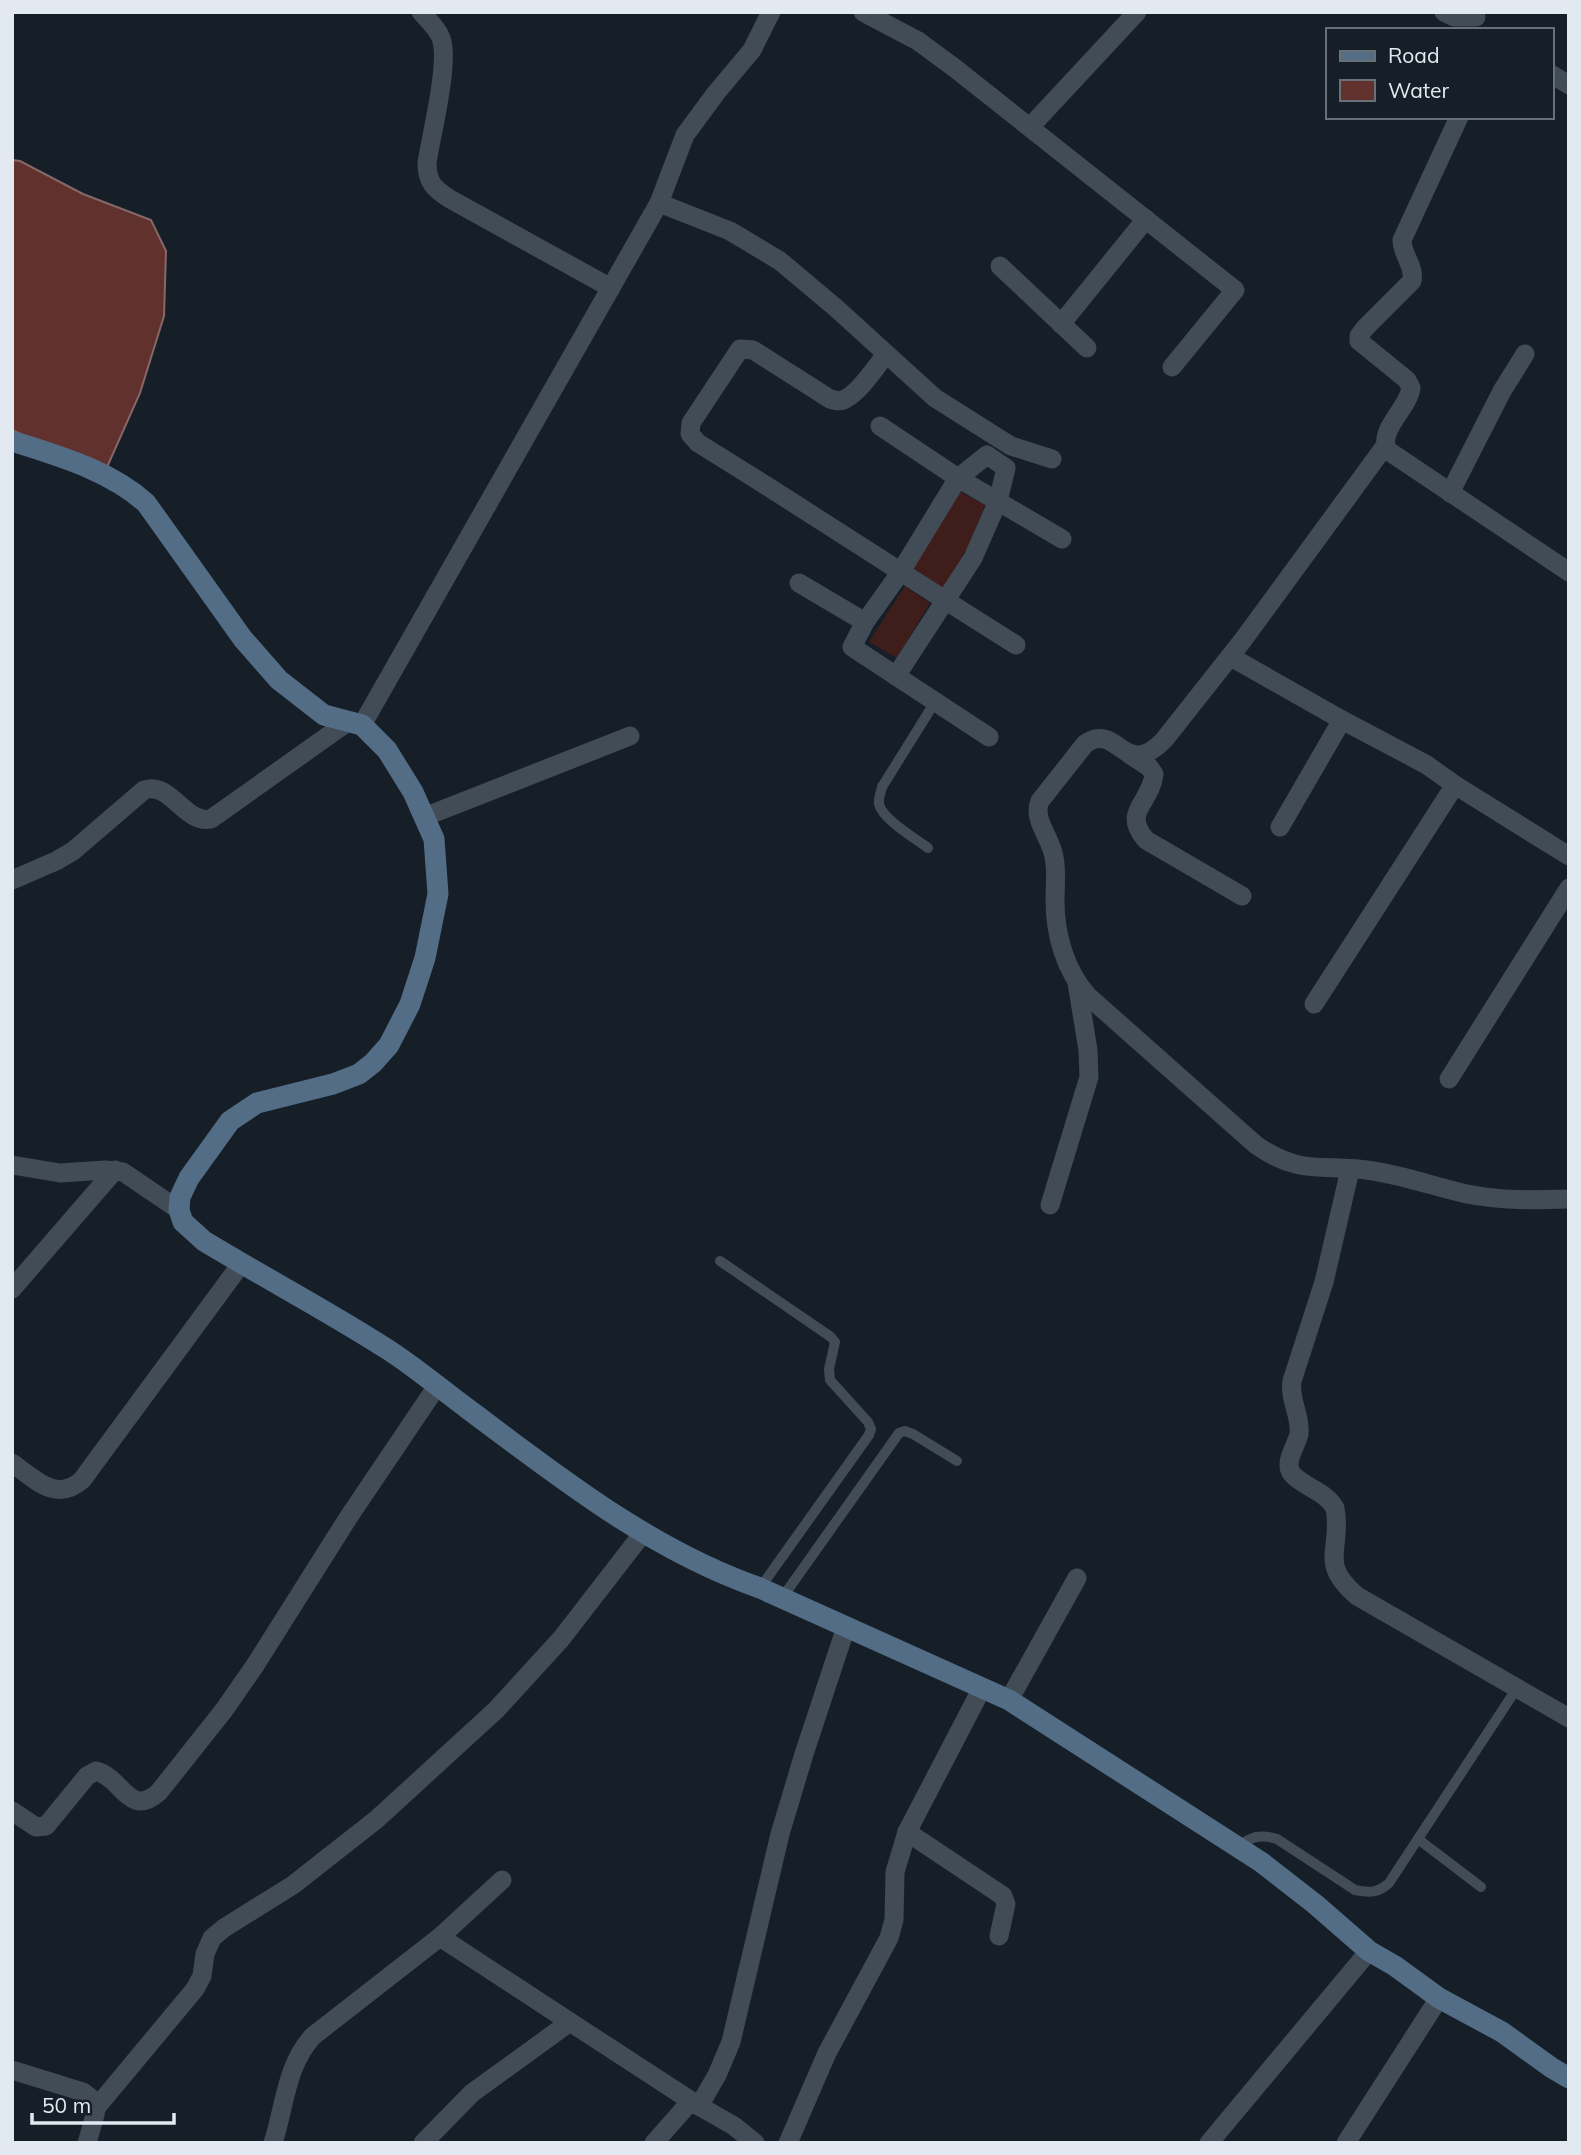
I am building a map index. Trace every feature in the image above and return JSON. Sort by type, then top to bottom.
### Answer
[{"type":"street","points":[[421,12],[436,28],[443,50],[443,67],[427,163],[430,183],[450,199],[611,288]]},
{"type":"street","points":[[12,880],[73,851],[149,788],[163,792],[195,817],[206,821],[211,819],[355,723],[659,203],[685,135],[709,100],[752,50],[771,12]]},
{"type":"street","points":[[863,12],[918,41],[1236,290],[1172,367]]},
{"type":"street","points":[[1030,127],[1137,12]]},
{"type":"street","points":[[1444,12],[1454,17],[1479,20]]},
{"type":"street","points":[[1553,75],[1569,85]]},
{"type":"street","points":[[1129,754],[1139,755],[1155,748],[1230,657],[1385,446],[1386,437],[1409,397],[1411,388],[1407,380],[1360,343],[1359,336],[1412,281],[1413,273],[1402,247],[1402,240],[1458,119]]},
{"type":"street","points":[[659,203],[730,231],[780,261],[935,398],[1012,446],[1052,459]]},
{"type":"street","points":[[1060,324],[1146,219]]},
{"type":"street","points":[[1000,267],[1087,348]]},
{"type":"street","points":[[886,354],[854,392],[839,401],[830,399],[753,350],[740,349],[696,414],[691,424],[692,438],[1016,645]]},
{"type":"street","points":[[1450,493],[1502,391],[1525,354]]},
{"type":"street","points":[[880,426],[958,478],[1062,539]]},
{"type":"street","points":[[12,441],[104,474],[146,503],[222,609],[279,680],[324,715],[355,723],[387,750],[413,792],[434,839],[438,894],[425,958],[410,1004],[389,1045],[359,1074],[333,1084],[257,1103],[230,1121],[189,1178],[180,1197],[179,1210],[183,1222],[190,1230],[241,1264],[388,1349],[533,1458],[670,1549],[721,1575],[760,1588],[1009,1700],[1261,1862],[1369,1951],[1440,1998],[1502,2032],[1569,2078]]},
{"type":"street","points":[[999,463],[1012,446]]},
{"type":"street","points":[[1385,446],[1569,572]]},
{"type":"street","points":[[896,676],[972,558],[998,501],[1006,468],[987,455],[958,478],[900,573],[865,622],[852,647],[935,702],[989,737]]},
{"type":"street","points":[[799,583],[865,622]]},
{"type":"street","points":[[1230,657],[1427,765],[1569,856]]},
{"type":"street","points":[[1280,827],[1342,720]]},
{"type":"street","points":[[424,817],[630,736]]},
{"type":"street","points":[[1242,896],[1146,840],[1136,828],[1136,816],[1153,784],[1154,774],[1149,767],[1104,739],[1095,739],[1085,744],[1040,801],[1037,808],[1038,817],[1052,843],[1057,925],[1066,960],[1077,983],[1088,996],[1256,1145],[1272,1156],[1298,1166],[1377,1172],[1493,1198],[1569,1199]]},
{"type":"street","points":[[1314,1004],[1455,785]]},
{"type":"street","points":[[1449,1079],[1569,888]]},
{"type":"street","points":[[1050,1205],[1089,1077],[1088,1050],[1077,983]]},
{"type":"street","points":[[12,1165],[60,1172],[116,1170],[129,1175],[179,1210]]},
{"type":"street","points":[[12,1289],[116,1170]]},
{"type":"street","points":[[1350,1170],[1324,1282],[1292,1381],[1291,1394],[1299,1425],[1289,1470],[1322,1493],[1335,1508],[1334,1568],[1347,1588],[1569,1717]]},
{"type":"street","points":[[12,1463],[53,1490],[72,1488],[82,1480],[241,1264]]},
{"type":"street","points":[[12,1811],[36,1827],[46,1826],[87,1776],[96,1771],[107,1776],[126,1795],[137,1801],[149,1801],[159,1792],[224,1710],[254,1667],[348,1518],[437,1386]]},
{"type":"street","points":[[87,2143],[96,2108],[195,1989],[202,1976],[205,1954],[212,1938],[293,1885],[377,1819],[496,1710],[561,1639],[643,1533]]},
{"type":"street","points":[[1009,1700],[1077,1577]]},
{"type":"street","points":[[654,2143],[695,2103],[717,2075],[731,2042],[780,1834],[846,1627]]},
{"type":"street","points":[[788,2143],[827,2053],[889,1938],[894,1920],[895,1872],[907,1832],[982,1688]]},
{"type":"street","points":[[907,1832],[1003,1896],[1006,1904],[999,1936]]},
{"type":"street","points":[[273,2143],[291,2071],[303,2047],[313,2036],[440,1937],[502,1880]]},
{"type":"street","points":[[440,1937],[734,2126],[755,2143]]},
{"type":"street","points":[[1209,2143],[1369,1951]]},
{"type":"street","points":[[1346,2143],[1440,1998]]},
{"type":"street","points":[[424,2143],[472,2093],[569,2022]]},
{"type":"street","points":[[12,2070],[83,2092],[93,2100],[96,2108]]},
{"type":"lane","points":[[928,848],[888,818],[879,805],[879,797],[882,787],[935,702]]},
{"type":"lane","points":[[720,1261],[831,1337],[835,1342],[829,1369],[830,1380],[869,1422],[871,1429],[760,1588]]},
{"type":"lane","points":[[781,1598],[899,1433],[913,1434],[957,1461]]},
{"type":"lane","points":[[1237,1847],[1257,1835],[1277,1839],[1355,1890],[1369,1893],[1381,1890],[1389,1883],[1517,1688]]},
{"type":"lane","points":[[1418,1839],[1481,1887]]},
{"type":"shaded area","points":[[959,491],[985,505],[968,547],[943,589],[912,567]]},
{"type":"shaded area","points":[[905,586],[930,603],[897,658],[869,642]]},
{"type":"water","points":[[12,160],[20,161],[83,194],[151,220],[166,251],[164,316],[140,393],[104,474],[12,430]]}]
